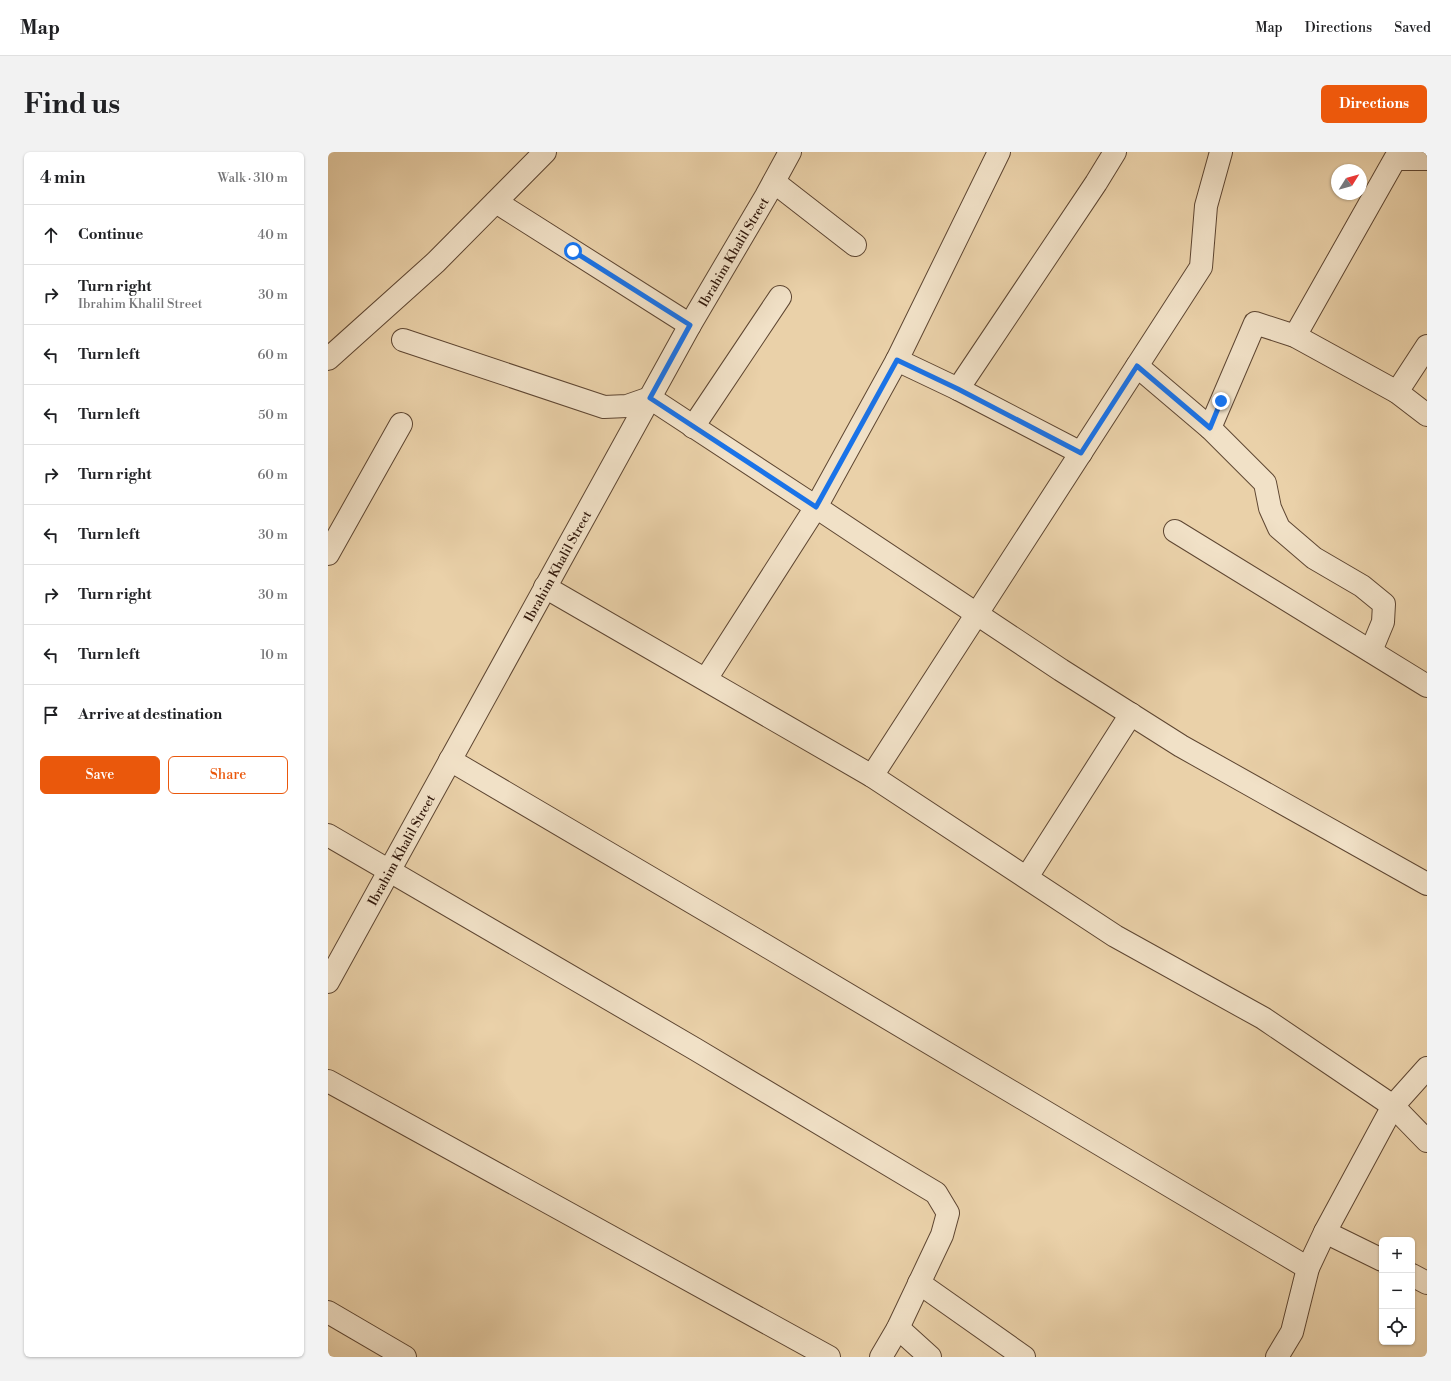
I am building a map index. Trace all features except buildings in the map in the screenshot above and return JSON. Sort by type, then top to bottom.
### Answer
[{"type":"street","points":[[328,359],[436,262],[545,152]]},
{"type":"street","name":"Ibrahim Khalil Street","points":[[328,982],[690,325],[790,152]]},
{"type":"street","points":[[706,679],[816,507],[897,360],[999,152]]},
{"type":"street","points":[[958,389],[1115,152]]},
{"type":"street","points":[[872,776],[1201,267],[1206,206],[1221,152]]},
{"type":"street","points":[[1295,336],[1395,159],[1427,159]]},
{"type":"street","points":[[774,182],[855,245]]},
{"type":"street","points":[[496,202],[690,325]]},
{"type":"street","points":[[693,427],[780,298]]},
{"type":"street","points":[[1210,428],[1254,323],[1295,336],[1397,392],[1427,415]]},
{"type":"street","points":[[403,340],[604,407],[627,406],[650,398],[1061,670],[1181,746],[1427,884]]},
{"type":"street","points":[[1397,392],[1427,346]]},
{"type":"street","points":[[897,360],[958,389],[1081,453]]},
{"type":"street","points":[[1137,366],[1210,428],[1265,483],[1270,508],[1279,528],[1314,558],[1362,586],[1384,604],[1383,622],[1371,651]]},
{"type":"street","points":[[328,554],[401,424]]},
{"type":"street","points":[[1175,531],[1427,686]]},
{"type":"street","points":[[545,587],[872,776],[1115,936],[1263,1018],[1393,1106],[1427,1140]]},
{"type":"street","points":[[1027,877],[1130,714]]},
{"type":"street","points":[[450,760],[1308,1268]]},
{"type":"street","points":[[328,835],[695,1049],[936,1193],[948,1214],[942,1235],[898,1328],[881,1357]]},
{"type":"street","points":[[1277,1357],[1292,1332],[1308,1268],[1325,1232],[1393,1106],[1427,1068]]},
{"type":"street","points":[[328,1081],[829,1357]]},
{"type":"street","points":[[1325,1232],[1379,1259]]},
{"type":"street","points":[[1415,1277],[1427,1283]]},
{"type":"street","points":[[919,1283],[1024,1357]]},
{"type":"street","points":[[328,1312],[405,1357]]},
{"type":"street","points":[[898,1328],[930,1357]]},
{"type":"route","points":[[573,251],[690,325],[650,398],[816,507],[897,360],[958,389],[1081,453],[1137,366],[1210,428],[1221,401]]}]
